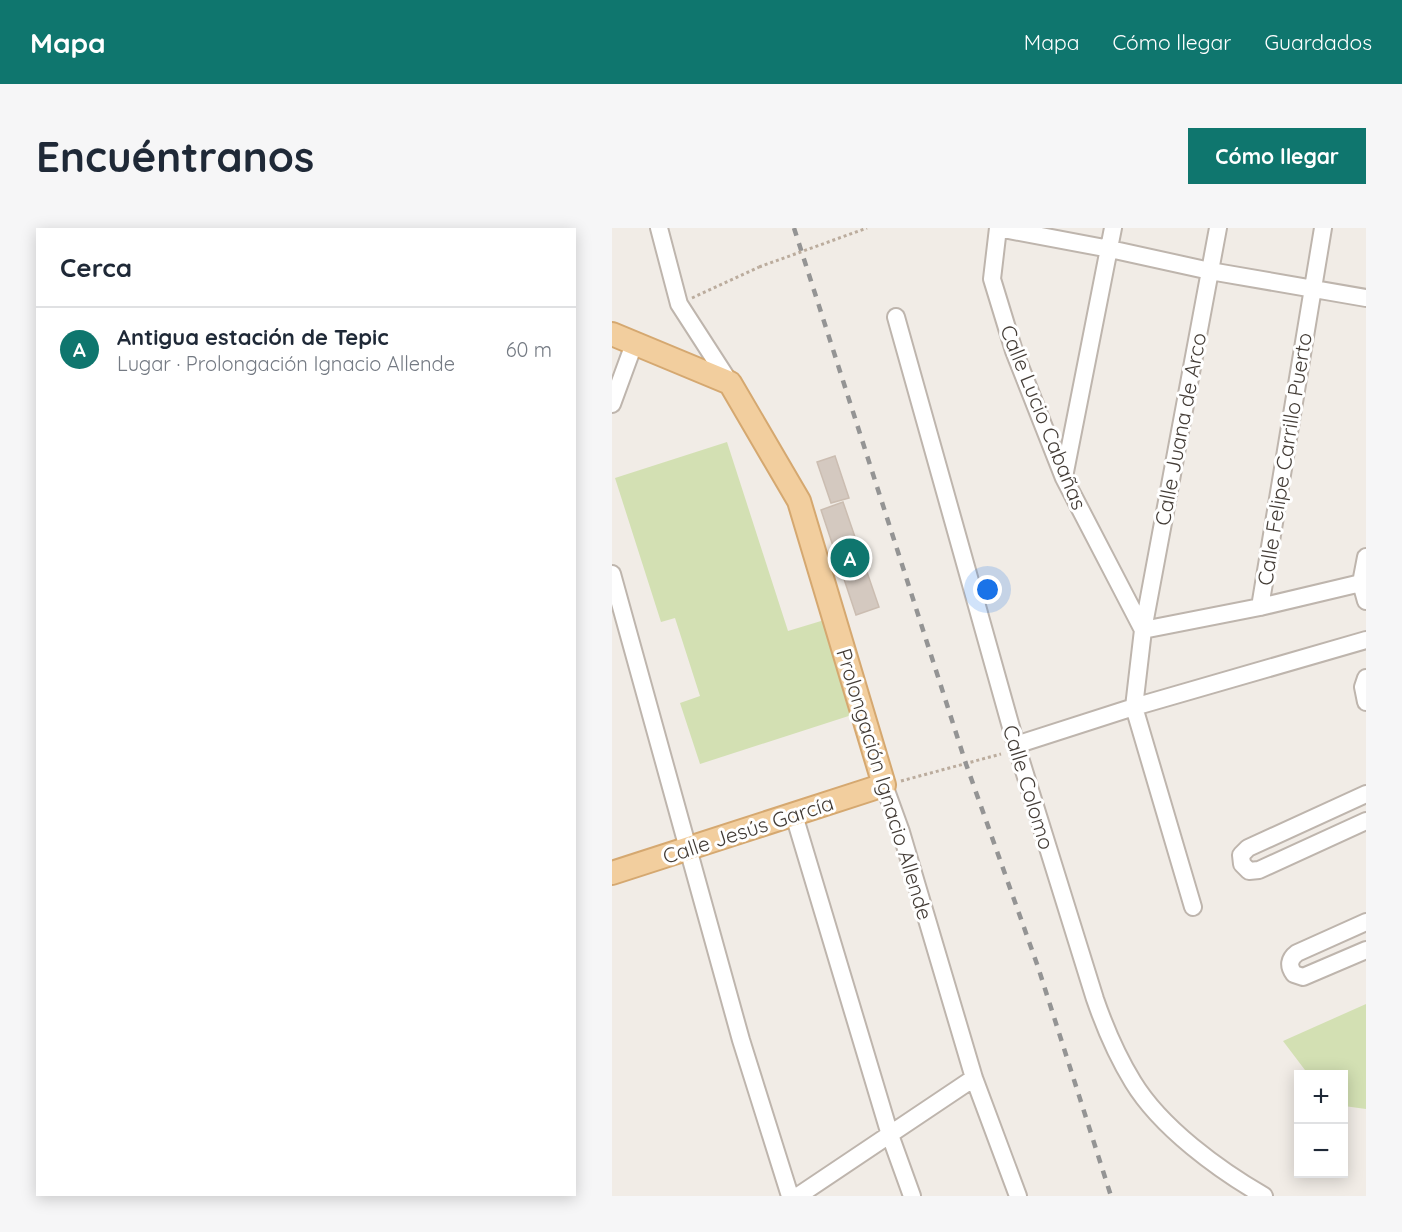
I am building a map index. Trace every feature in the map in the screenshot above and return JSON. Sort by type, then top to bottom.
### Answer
[{"type":"main road","points":[[612,334],[730,383]]},
{"type":"main road","name":"Prolongación Ignacio Allende","points":[[730,383],[799,501],[884,785]]},
{"type":"main road","name":"Calle Jesús García","points":[[612,873],[884,785]]},
{"type":"street","points":[[659,228],[679,304],[730,383]]},
{"type":"street","points":[[998,228],[1210,271],[1366,298]]},
{"type":"street","name":"Calle Lucio Cabañas","points":[[998,228],[992,279],[1014,351],[1064,478],[1143,630]]},
{"type":"street","points":[[1064,478],[1113,228]]},
{"type":"street","name":"Calle Juana de Arco","points":[[1134,707],[1143,630],[1218,228]]},
{"type":"street","name":"Calle Felipe Carrillo Puerto","points":[[1143,630],[1260,607],[1323,228]]},
{"type":"street","name":"Calle Colomo","points":[[896,317],[1016,746],[1106,1030],[1134,1083],[1151,1106],[1194,1149],[1220,1169],[1264,1196]]},
{"type":"street","points":[[612,404],[634,344]]},
{"type":"street","points":[[1366,557],[1361,583],[1366,601]]},
{"type":"street","points":[[612,574],[741,1041],[790,1196]]},
{"type":"street","points":[[1260,607],[1361,583]]},
{"type":"street","points":[[1016,746],[1134,707],[1366,640]]},
{"type":"street","points":[[1366,678],[1363,687],[1366,702]]},
{"type":"street","points":[[1134,707],[1193,907]]},
{"type":"street","name":"Prolongación Ignacio Allende","points":[[884,785],[901,832],[974,1078],[1018,1196]]},
{"type":"street","points":[[1366,794],[1248,848],[1241,855],[1242,864],[1249,871],[1258,870],[1366,821]]},
{"type":"street","points":[[794,815],[890,1135],[912,1196]]},
{"type":"street","points":[[1366,922],[1297,953],[1290,961],[1290,966],[1294,974],[1303,977],[1366,950]]},
{"type":"street","points":[[798,1196],[974,1078]]},
{"type":"path","points":[[679,304],[759,267],[867,228]]},
{"type":"path","points":[[884,785],[979,761],[1008,752],[1016,746]]},
{"type":"green space","points":[[727,442],[788,631],[831,618],[861,712],[700,764],[680,703],[700,696],[675,618],[661,622],[615,478]]},
{"type":"green space","points":[[1366,1004],[1366,1109],[1348,1107],[1348,1070],[1305,1070],[1283,1041]]},
{"type":"building","points":[[835,456],[849,498],[831,503],[817,462]]},
{"type":"building","points":[[843,502],[879,607],[856,615],[821,510]]},
{"type":"railway","points":[[794,228],[966,764],[1038,967],[1111,1196]]},
{"type":"place","name":"Antigua estación de Tepic","points":[[850,558]]}]
